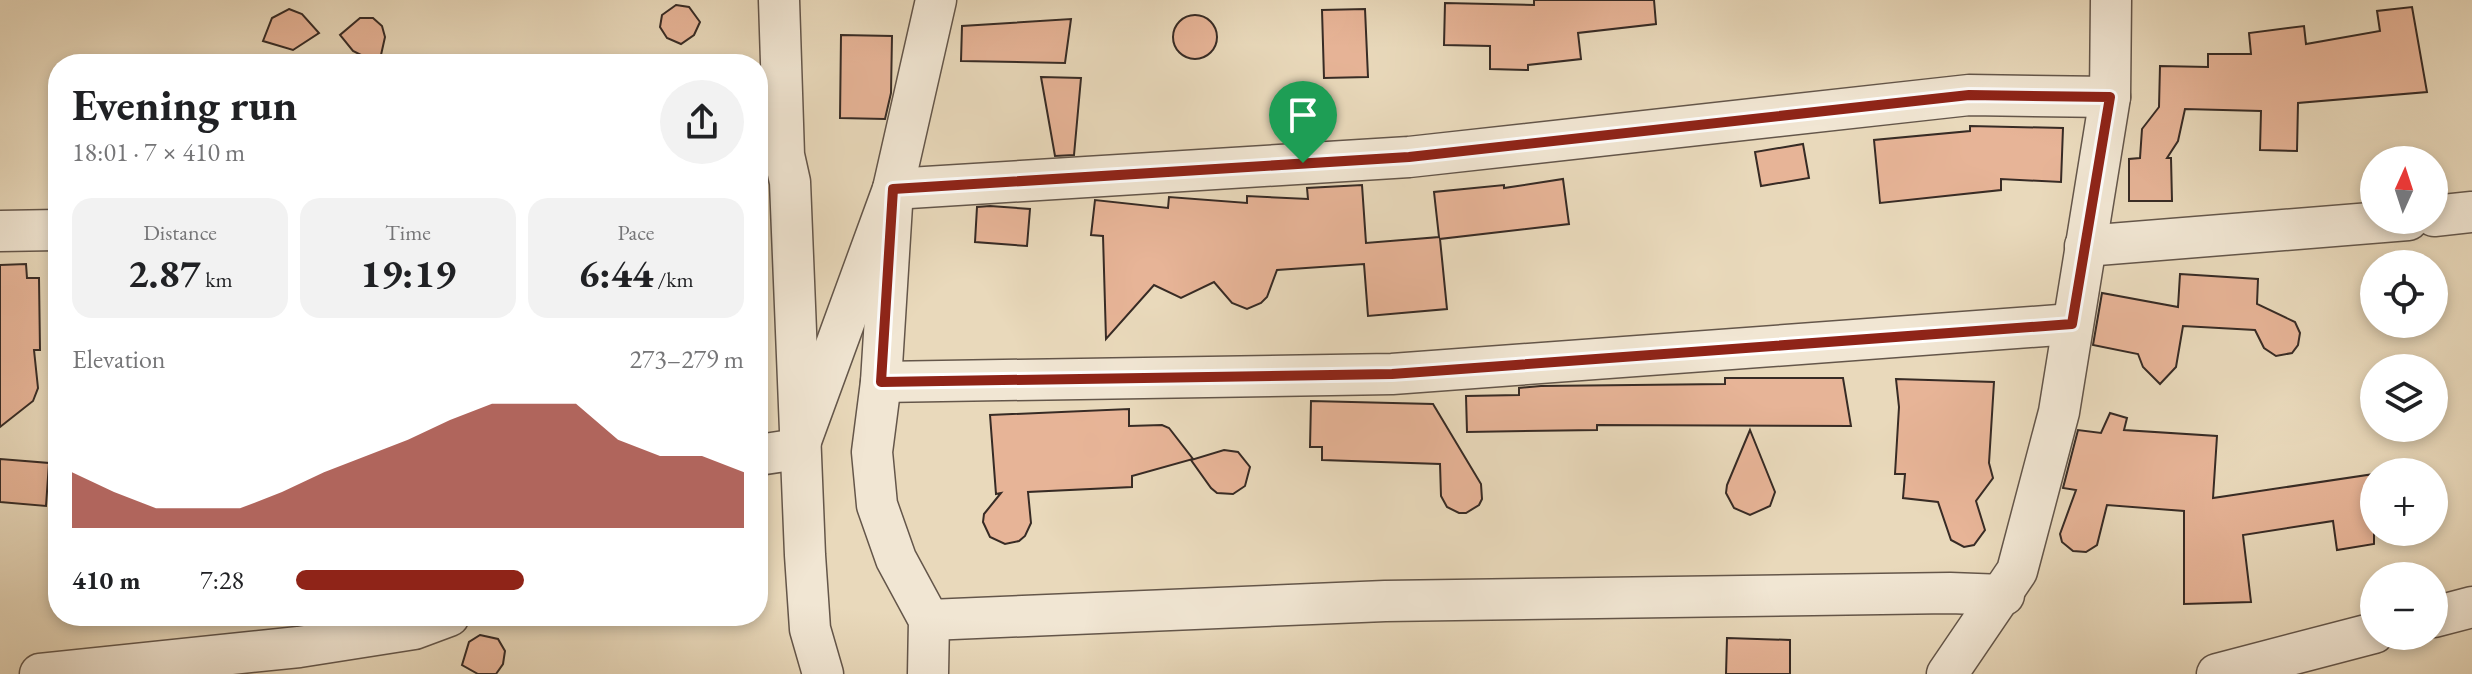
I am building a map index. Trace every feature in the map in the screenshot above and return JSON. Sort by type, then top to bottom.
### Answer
[{"type":"street","points":[[779,0],[784,155],[774,182],[798,449],[810,629],[823,674]]},
{"type":"street","points":[[798,449],[893,189],[936,0]]},
{"type":"street","points":[[1947,674],[2004,595],[2017,571],[2059,412],[2110,97],[2111,0]]},
{"type":"street","points":[[893,189],[1409,157],[1969,95],[2110,97]]},
{"type":"street","points":[[893,189],[881,382],[872,452],[877,505],[896,559],[929,620],[928,674]]},
{"type":"street","points":[[2448,215],[2472,212]]},
{"type":"street","points":[[2085,246],[2360,224]]},
{"type":"street","points":[[0,231],[48,230]]},
{"type":"street","points":[[881,382],[1392,374],[2072,324]]},
{"type":"street","points":[[768,454],[798,449]]},
{"type":"street","points":[[929,620],[1385,601],[1950,593],[2004,595]]},
{"type":"street","points":[[2448,613],[2472,607]]},
{"type":"street","points":[[40,674],[302,660],[422,626]]},
{"type":"street","points":[[2217,674],[2360,637]]},
{"type":"building","points":[[1534,0],[1654,0],[1656,24],[1578,33],[1581,59],[1528,65],[1528,70],[1490,69],[1490,46],[1444,45],[1445,3],[1534,5]]},
{"type":"building","points":[[676,5],[689,7],[700,22],[694,35],[681,44],[667,38],[660,27],[662,15]]},
{"type":"building","points":[[2412,7],[2427,92],[2298,103],[2297,151],[2260,150],[2261,111],[2185,109],[2178,141],[2167,158],[2171,158],[2172,201],[2129,201],[2129,159],[2140,158],[2142,129],[2159,107],[2160,66],[2208,67],[2208,54],[2251,54],[2249,33],[2304,26],[2306,44],[2380,31],[2377,11]]},
{"type":"building","points":[[289,9],[302,14],[319,33],[293,50],[263,41],[272,18]]},
{"type":"building","points":[[1365,9],[1368,77],[1324,78],[1322,10]]},
{"type":"building","points":[[1195,15],[1211,21],[1217,37],[1211,53],[1195,59],[1179,53],[1173,37],[1179,21]]},
{"type":"building","points":[[360,18],[373,18],[382,26],[385,37],[381,54],[359,54],[340,35]]},
{"type":"building","points":[[1071,19],[1065,63],[961,61],[962,26]]},
{"type":"building","points":[[841,35],[892,36],[891,93],[885,119],[840,118]]},
{"type":"building","points":[[1041,77],[1081,78],[1074,155],[1055,156]]},
{"type":"building","points":[[1970,126],[2063,128],[2061,182],[2001,179],[2001,190],[1880,203],[1874,140],[1970,131]]},
{"type":"building","points":[[1803,144],[1809,178],[1761,186],[1755,152]]},
{"type":"building","points":[[1563,179],[1569,224],[1440,239],[1447,309],[1368,316],[1364,264],[1277,270],[1267,297],[1247,309],[1232,303],[1214,282],[1181,298],[1154,285],[1106,339],[1103,236],[1091,235],[1095,200],[1168,208],[1169,197],[1247,203],[1247,196],[1308,199],[1307,188],[1362,185],[1366,243],[1439,237],[1434,192],[1504,185],[1504,188]]},
{"type":"building","points":[[977,207],[1030,209],[1027,246],[975,242]]},
{"type":"building","points":[[26,264],[27,278],[39,278],[40,350],[34,350],[38,388],[33,401],[0,427],[0,265]]},
{"type":"building","points":[[2180,274],[2258,279],[2257,304],[2295,322],[2300,333],[2298,345],[2292,353],[2276,356],[2264,348],[2255,330],[2183,326],[2176,367],[2160,384],[2143,367],[2138,354],[2093,345],[2102,293],[2178,307]]},
{"type":"building","points":[[1725,378],[1843,378],[1851,426],[1597,425],[1597,430],[1467,432],[1466,396],[1519,395],[1519,388],[1541,386],[1725,384]]},
{"type":"building","points":[[1896,379],[1994,382],[1989,463],[1993,478],[1976,501],[1985,530],[1974,545],[1964,547],[1951,540],[1938,502],[1903,498],[1905,474],[1895,474],[1899,407]]},
{"type":"building","points":[[1311,401],[1433,404],[1481,484],[1482,499],[1479,505],[1466,513],[1447,507],[1441,496],[1440,464],[1322,460],[1322,447],[1310,447]]},
{"type":"building","points":[[1129,409],[1129,426],[1162,425],[1169,428],[1193,459],[1132,476],[1132,487],[1028,492],[1031,523],[1025,536],[1019,541],[1005,544],[990,537],[983,522],[984,514],[1001,493],[996,494],[990,415]]},
{"type":"building","points":[[2110,413],[2127,418],[2124,430],[2217,436],[2213,498],[2360,476],[2362,546],[2337,550],[2333,521],[2243,535],[2251,602],[2184,604],[2184,511],[2107,505],[2097,545],[2086,552],[2073,551],[2062,542],[2060,534],[2076,490],[2063,488],[2078,430],[2101,433]]},
{"type":"building","points":[[1750,430],[1775,492],[1770,506],[1750,515],[1734,508],[1726,493]]},
{"type":"building","points":[[1224,450],[1238,452],[1250,467],[1245,486],[1233,494],[1217,493],[1191,460]]},
{"type":"building","points":[[0,459],[48,463],[46,506],[0,502]]},
{"type":"building","points":[[480,635],[498,639],[505,651],[503,664],[496,674],[478,674],[462,665],[469,642]]},
{"type":"building","points":[[1727,638],[1790,640],[1790,674],[1726,674]]},
{"type":"route","points":[[1969,95],[2110,97],[2072,324],[1392,374],[881,382],[893,189],[1303,163],[1409,157],[1969,95]]}]
